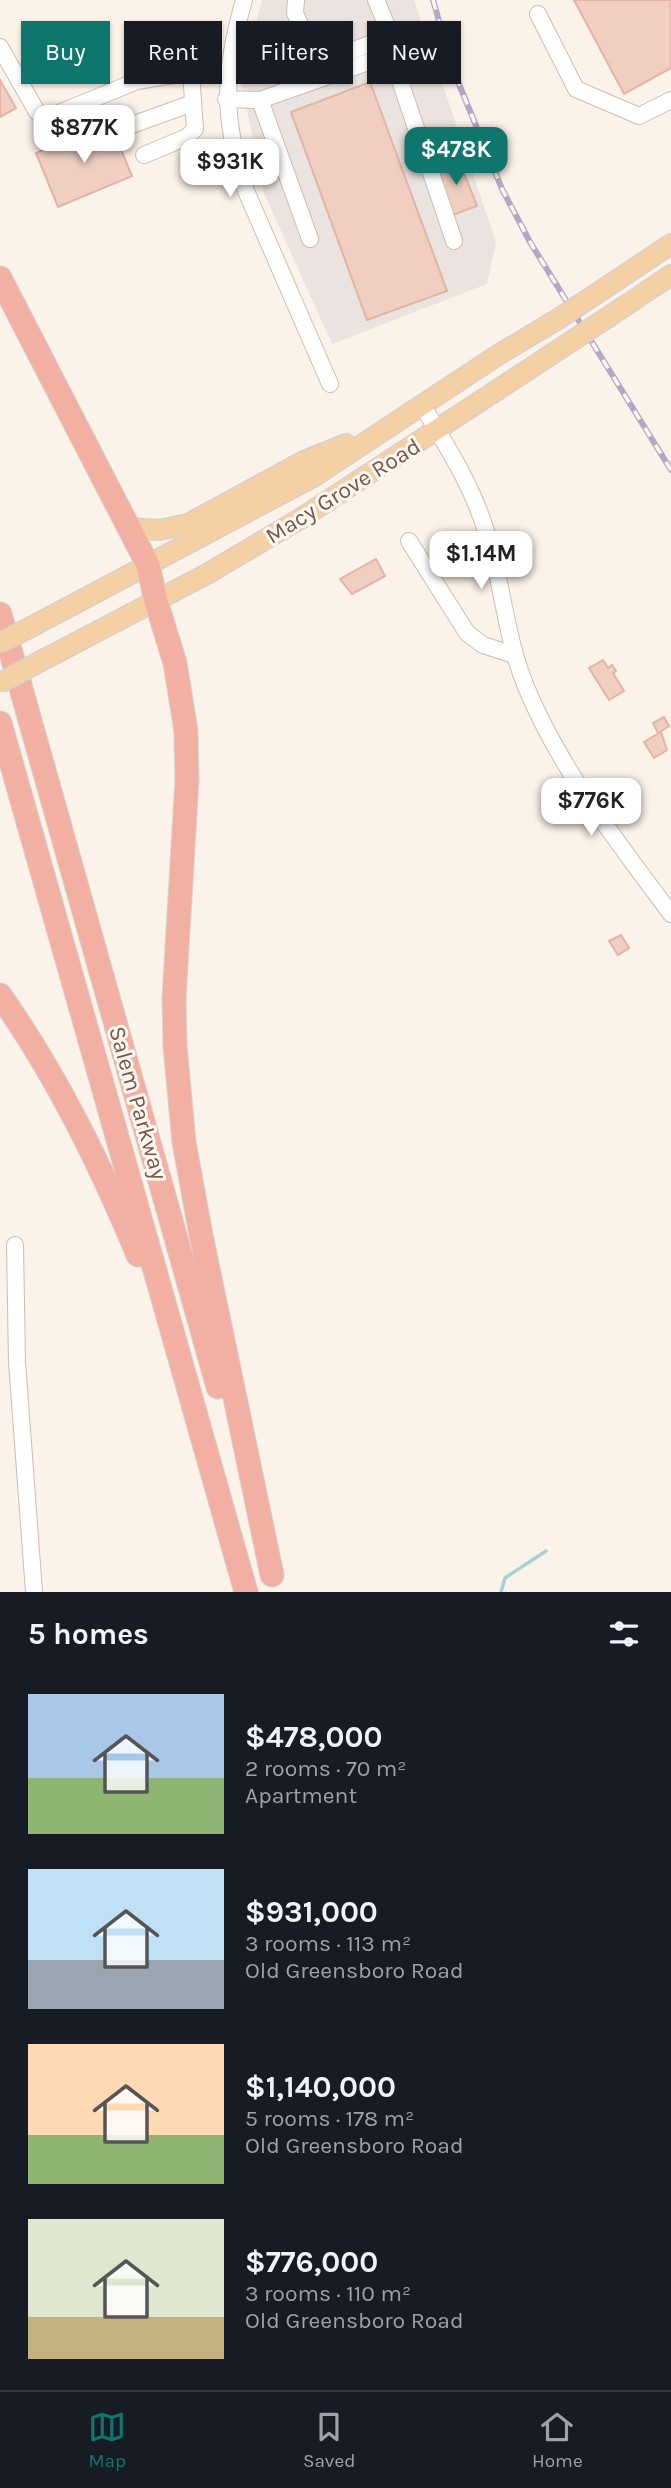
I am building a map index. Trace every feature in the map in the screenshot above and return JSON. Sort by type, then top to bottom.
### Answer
[{"type":"highway","points":[[0,278],[148,565],[175,663],[186,731],[187,780],[174,998],[175,1046],[184,1142],[274,1584]]},
{"type":"highway","name":"Salem Parkway","points":[[0,614],[274,1584]]},
{"type":"highway","name":"Salem Parkway","points":[[0,723],[246,1592]]},
{"type":"highway","points":[[0,995],[50,1073],[87,1142],[122,1218],[178,1354]]},
{"type":"main road","name":"Macy Grove Road","points":[[0,643],[313,477],[671,244]]},
{"type":"main road","name":"Macy Grove Road","points":[[0,683],[156,601],[300,519],[671,275]]},
{"type":"main road","points":[[129,528],[159,530],[188,524],[304,461],[386,428]]},
{"type":"street","points":[[244,0],[230,50],[227,73],[226,99],[237,163],[246,191],[330,384]]},
{"type":"street","points":[[296,0],[295,13],[298,21]]},
{"type":"street","points":[[353,50],[391,36],[376,0]]},
{"type":"street","points":[[538,15],[576,89],[639,116],[671,100]]},
{"type":"street","points":[[0,47],[37,112],[49,117],[130,84]]},
{"type":"street","points":[[353,66],[391,54],[454,241]]},
{"type":"street","points":[[222,73],[227,73]]},
{"type":"street","points":[[144,155],[191,134],[195,129],[192,84]]},
{"type":"street","points":[[226,99],[260,100],[303,84]]},
{"type":"street","points":[[260,100],[310,239]]},
{"type":"street","points":[[126,127],[193,103]]},
{"type":"street","points":[[422,405],[462,473],[482,517],[514,655],[537,711],[562,761],[592,808],[671,914]]},
{"type":"street","points":[[409,541],[467,634],[483,645],[514,655]]},
{"type":"street","points":[[15,1245],[17,1362],[34,1592]]},
{"type":"shaded area","points":[[262,0],[414,0],[421,21],[367,21],[367,84],[442,84],[496,242],[487,284],[332,344],[264,193],[242,84],[353,84],[353,21],[256,21]]},
{"type":"building","points":[[574,0],[671,0],[671,68],[624,94]]},
{"type":"building","points":[[0,80],[16,108],[0,117]]},
{"type":"building","points":[[371,84],[447,291],[367,320],[291,112]]},
{"type":"building","points":[[110,123],[132,176],[58,207],[36,153]]},
{"type":"building","points":[[458,158],[477,206],[453,215],[435,167]]},
{"type":"building","points":[[376,559],[385,576],[352,594],[340,579]]},
{"type":"building","points":[[603,660],[608,668],[612,665],[616,671],[613,673],[624,691],[609,700],[589,668]]},
{"type":"building","points":[[664,717],[669,726],[658,733],[653,723]]},
{"type":"building","points":[[661,732],[667,750],[654,758],[644,742]]},
{"type":"building","points":[[621,935],[629,948],[618,955],[609,941]]},
{"type":"waterway","points":[[501,1592],[505,1578],[546,1551]]},
{"type":"railway","points":[[433,0],[452,67],[502,189],[530,242],[671,470]]}]
